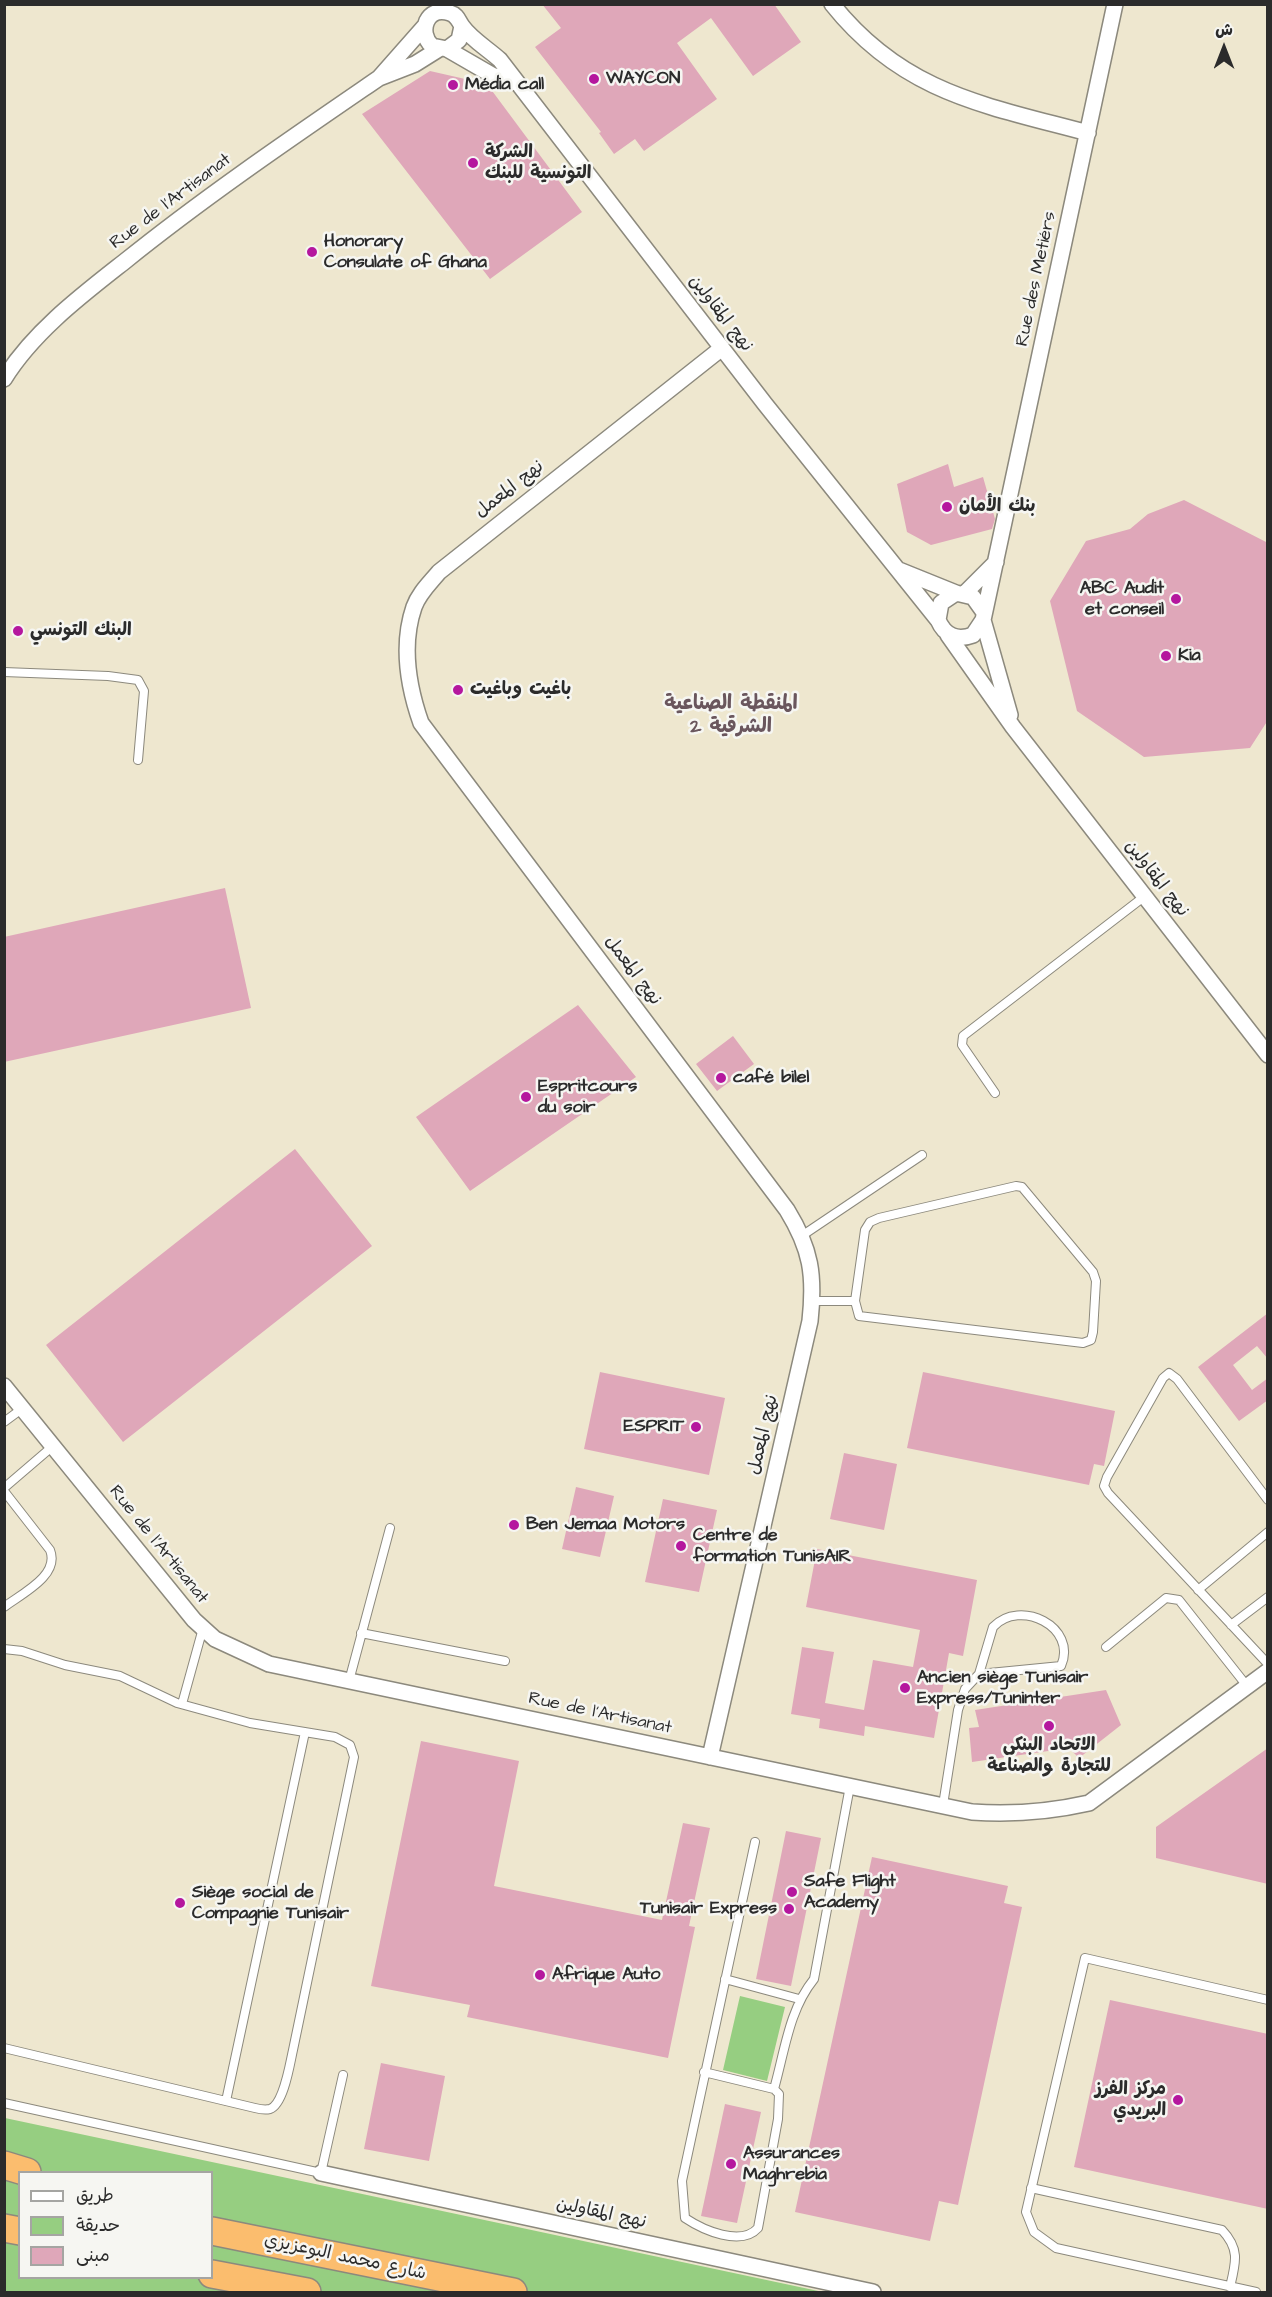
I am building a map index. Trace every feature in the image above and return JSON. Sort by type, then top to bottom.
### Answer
[{"type":"highway","points":[[4,2165],[24,2171]]},
{"type":"highway","name":"شارع محمد البوعزيزي","points":[[213,2231],[513,2292]]},
{"type":"highway","points":[[213,2274],[307,2292]]},
{"type":"street","points":[[421,4],[427,41],[492,75],[516,82]]},
{"type":"street","points":[[832,4],[878,53],[920,81],[963,99],[1088,133]]},
{"type":"street","name":"Rue des Metiérs","points":[[983,616],[1115,4]]},
{"type":"street","points":[[425,23],[439,12],[455,15],[459,40],[443,49]]},
{"type":"street","name":"نهج المقاولين","points":[[455,15],[500,60],[722,348],[938,620]]},
{"type":"street","name":"Rue de l'Artisanat","points":[[379,78],[425,23]]},
{"type":"street","name":"Rue de l'Artisanat","points":[[4,379],[32,343],[108,274],[261,159],[379,78],[415,64],[443,49]]},
{"type":"street","name":"نهج المعمل","points":[[710,1757],[810,1321],[811,1263],[802,1235],[787,1210],[421,723],[410,692],[406,658],[414,607],[423,591],[439,572],[722,348]]},
{"type":"street","points":[[960,593],[973,597],[983,616],[979,628],[965,638],[948,634],[938,620],[941,603],[960,593],[996,562]]},
{"type":"street","name":"نهج المقاولين","points":[[896,569],[960,593]]},
{"type":"street","name":"نهج المقاولين","points":[[983,616],[1013,727]]},
{"type":"street","name":"نهج المقاولين","points":[[948,634],[1013,727],[1268,1055]]},
{"type":"street","name":"Rue de l'Artisanat","points":[[4,1386],[178,1603],[215,1639],[269,1664],[943,1806],[1009,1815],[1053,1811],[1089,1803],[1268,1671]]},
{"type":"street","name":"نهج المقاولين","points":[[321,2173],[873,2292]]},
{"type":"lane","points":[[4,672],[108,676],[138,680],[144,691],[138,760]]},
{"type":"lane","points":[[995,1094],[962,1046],[963,1036],[1145,896]]},
{"type":"lane","points":[[802,1235],[922,1155]]},
{"type":"lane","points":[[1016,1186],[1022,1187],[1087,1264],[1096,1281],[1093,1332],[1091,1340],[1083,1343],[859,1316],[855,1301],[865,1230],[870,1222],[1016,1186]]},
{"type":"lane","points":[[812,1301],[855,1301]]},
{"type":"lane","points":[[1268,1500],[1177,1379],[1169,1373],[1163,1378],[1104,1486],[1108,1493],[1268,1664]]},
{"type":"lane","points":[[4,1422],[22,1408]]},
{"type":"lane","points":[[4,1607],[51,1570],[54,1560],[50,1550],[4,1489],[53,1446]]},
{"type":"lane","points":[[349,1681],[390,1528]]},
{"type":"lane","points":[[1198,1590],[1268,1532]]},
{"type":"lane","points":[[1106,1647],[1166,1598],[1172,1597],[1179,1600],[1247,1686]]},
{"type":"lane","points":[[1231,1625],[1268,1597]]},
{"type":"lane","points":[[943,1806],[958,1710],[965,1689],[980,1674],[989,1637],[999,1621],[1024,1615],[1040,1617],[1050,1623],[1061,1642],[1064,1657],[1062,1666],[980,1674]]},
{"type":"lane","points":[[182,1704],[203,1628]]},
{"type":"lane","points":[[361,1633],[505,1661]]},
{"type":"lane","points":[[4,1649],[22,1651],[65,1665],[120,1676],[157,1695],[250,1723],[335,1737],[350,1745],[354,1757],[293,2050],[283,2091],[272,2108],[255,2108],[4,2048]]},
{"type":"lane","points":[[226,2101],[305,1732]]},
{"type":"lane","points":[[774,2089],[793,2013],[799,1999],[814,1978],[850,1786]]},
{"type":"lane","points":[[704,2072],[774,2089],[780,2098],[758,2228],[753,2234],[735,2237],[695,2225],[685,2218],[682,2207],[682,2181],[704,2072],[724,1979],[755,1842]]},
{"type":"lane","points":[[1256,2292],[1056,2248],[1034,2232],[1026,2212],[1085,1958],[1268,2000]]},
{"type":"lane","points":[[724,1979],[799,1999]]},
{"type":"lane","points":[[4,2103],[321,2173],[343,2075]]},
{"type":"lane","points":[[1031,2188],[1222,2230],[1232,2240],[1237,2254],[1230,2287]]},
{"type":"green space","points":[[740,1996],[785,2007],[767,2081],[723,2070]]},
{"type":"green space","points":[[5,2118],[823,2292],[5,2292]]},
{"type":"building","points":[[542,4],[774,4],[801,42],[753,76],[711,18],[677,43],[717,99],[644,151],[635,139],[614,154],[599,133],[601,132],[535,47],[561,28]]},
{"type":"building","name":"الشركة التونسية للبنك","points":[[430,71],[487,84],[582,212],[490,279],[362,114]]},
{"type":"building","name":"بنك الأمان","points":[[948,464],[954,487],[983,477],[995,519],[992,529],[931,545],[907,532],[897,484]]},
{"type":"building","name":"Kia","points":[[1184,500],[1268,543],[1268,720],[1250,748],[1144,757],[1077,711],[1050,601],[1086,541],[1130,529],[1148,514]]},
{"type":"building","points":[[225,888],[251,1008],[4,1062],[4,937]]},
{"type":"building","name":"Espritcours du soir","points":[[578,1005],[636,1077],[470,1191],[416,1117]]},
{"type":"building","name":"café bilel","points":[[733,1036],[754,1064],[717,1091],[696,1064]]},
{"type":"building","points":[[295,1149],[372,1246],[123,1442],[46,1345]]},
{"type":"building","points":[[1268,1313],[1268,1359],[1257,1346],[1233,1365],[1252,1390],[1268,1378],[1268,1400],[1239,1421],[1198,1367]]},
{"type":"building","points":[[600,1372],[725,1398],[709,1475],[584,1449]]},
{"type":"building","points":[[923,1372],[1115,1411],[1104,1466],[1094,1464],[1089,1485],[907,1448]]},
{"type":"building","points":[[844,1453],[897,1464],[884,1530],[830,1519]]},
{"type":"building","points":[[576,1487],[614,1496],[600,1557],[562,1549]]},
{"type":"building","name":"Centre de formation TunisAIR","points":[[663,1499],[717,1510],[699,1592],[645,1582]]},
{"type":"building","points":[[817,1549],[977,1580],[963,1656],[949,1653],[934,1738],[865,1726],[864,1736],[819,1728],[820,1719],[791,1714],[802,1647],[834,1652],[825,1703],[864,1710],[873,1660],[913,1667],[920,1630],[806,1607]]},
{"type":"building","name":"الاتحاد البنكي للتجارة والصناعة","points":[[1106,1690],[1121,1725],[1079,1758],[1069,1748],[972,1762],[969,1728],[979,1727],[975,1710]]},
{"type":"building","points":[[421,1741],[519,1761],[494,1886],[662,1920],[683,1823],[710,1828],[689,1926],[695,1927],[668,2058],[467,2017],[470,2005],[371,1986]]},
{"type":"building","points":[[1268,1748],[1268,1884],[1156,1858],[1156,1827]]},
{"type":"building","name":"Tunisair Express","points":[[786,1831],[821,1838],[791,1986],[756,1979]]},
{"type":"building","points":[[872,1857],[1008,1886],[1004,1903],[1022,1907],[958,2205],[939,2201],[930,2241],[795,2212]]},
{"type":"building","name":"مركز الفرز البريدي","points":[[1110,2000],[1268,2034],[1268,2209],[1074,2167]]},
{"type":"building","points":[[381,2063],[445,2076],[429,2161],[364,2149]]},
{"type":"building","name":"Assurances Maghrebia","points":[[725,2104],[761,2112],[737,2223],[701,2216]]},
{"type":"place","name":"WAYCON","points":[[594,79]]},
{"type":"place","name":"Média call","points":[[453,85]]},
{"type":"place","name":"الشركة التونسية للبنك","points":[[473,163]]},
{"type":"place","name":"Honorary Consulate of Ghana","points":[[312,252]]},
{"type":"place","name":"بنك الأمان","points":[[947,507]]},
{"type":"place","name":"ABC Audit et conseil","points":[[1176,599]]},
{"type":"place","name":"البنك التونسي","points":[[18,631]]},
{"type":"place","name":"Kia","points":[[1166,656]]},
{"type":"place","name":"باغيت وباغيت","points":[[458,690]]},
{"type":"place","name":"café bilel","points":[[721,1078]]},
{"type":"place","name":"Espritcours du soir","points":[[526,1097]]},
{"type":"place","name":"ESPRIT","points":[[696,1427]]},
{"type":"place","name":"Ben Jemaa Motors","points":[[514,1525]]},
{"type":"place","name":"Centre de formation TunisAIR","points":[[681,1546]]},
{"type":"place","name":"Ancien siège Tunisair Express/Tuninter","points":[[905,1688]]},
{"type":"place","name":"الاتحاد البنكي للتجارة والصناعة","points":[[1049,1726]]},
{"type":"place","name":"Safe Flight Academy","points":[[792,1892]]},
{"type":"place","name":"Siège social de Compagnie Tunisair","points":[[180,1903]]},
{"type":"place","name":"Tunisair Express","points":[[789,1909]]},
{"type":"place","name":"Afrique Auto","points":[[540,1975]]},
{"type":"place","name":"مركز الفرز البريدي","points":[[1178,2100]]},
{"type":"place","name":"Assurances Maghrebia","points":[[731,2164]]},
{"type":"district","name":"المنقطة الصناعية الشرقية 2","points":[[731,716]]}]
